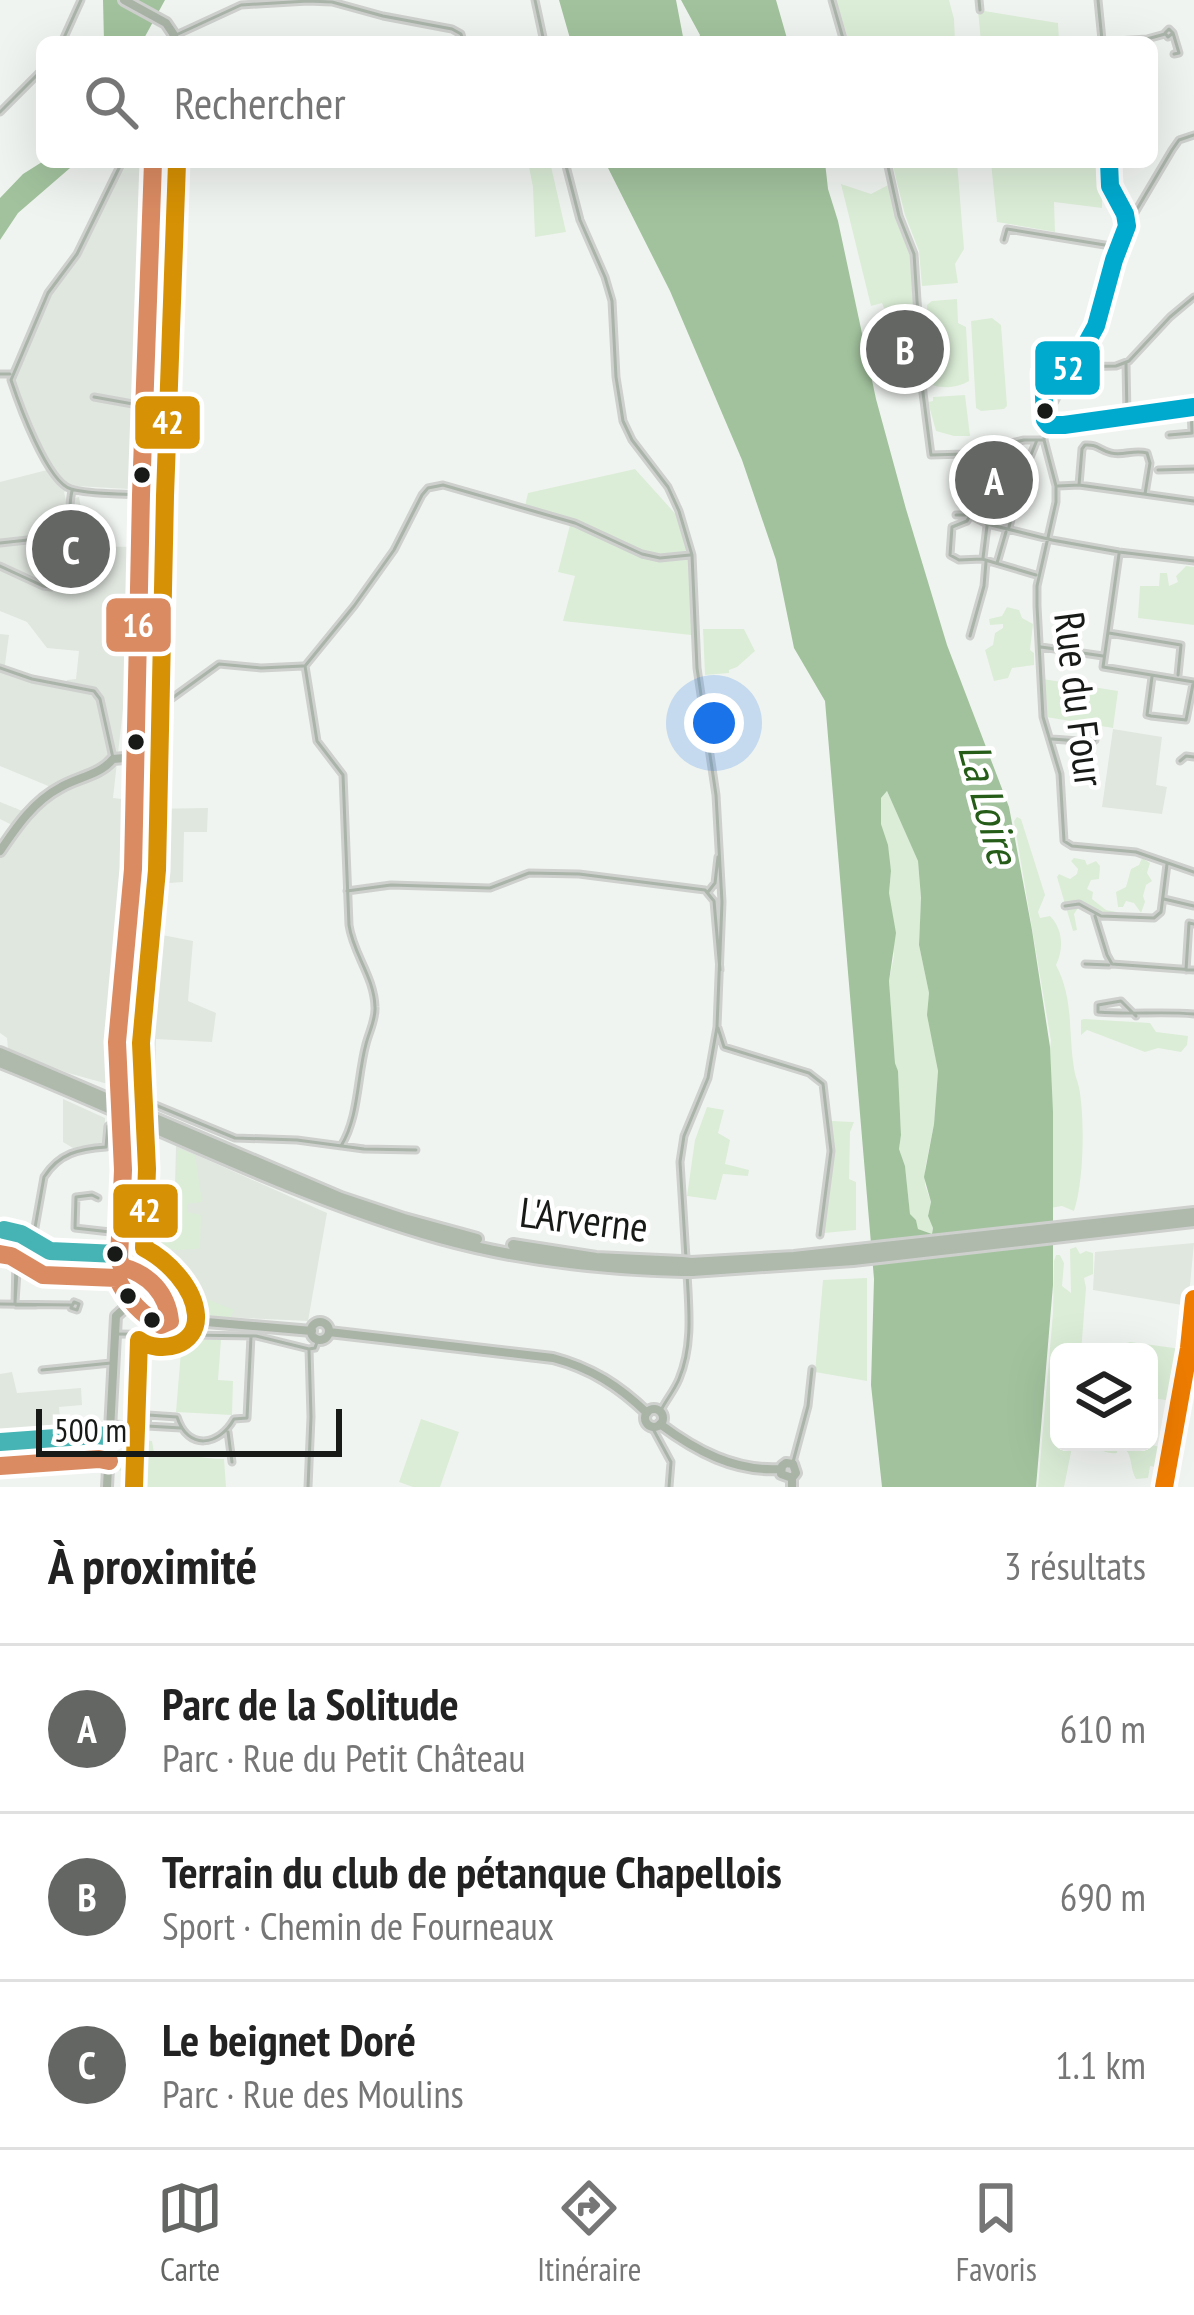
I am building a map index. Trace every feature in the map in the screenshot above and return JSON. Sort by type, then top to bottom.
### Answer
[{"type":"highway","name":"L'Arverne","points":[[0,1057],[302,1182],[404,1219],[470,1238],[596,1258],[687,1267],[852,1256],[1194,1217]]},
{"type":"main road","points":[[124,0],[166,23],[171,36]]},
{"type":"main road","points":[[122,1267],[133,1267],[152,1284],[171,1311],[163,1330],[129,1304],[117,1278],[122,1267],[123,1170],[117,1052],[131,896],[153,168]]},
{"type":"main road","points":[[0,851],[47,796],[105,768],[113,759],[136,757]]},
{"type":"main road","points":[[1167,1487],[1194,1299]]},
{"type":"main road","points":[[108,1487],[116,1316],[129,1304]]},
{"type":"main road","points":[[171,1319],[326,1338],[326,1324],[314,1325],[315,1335]]},
{"type":"main road","points":[[329,1332],[553,1358],[602,1376],[647,1413]]},
{"type":"main road","points":[[1167,1487],[1194,1334]]},
{"type":"main road","points":[[647,1413],[660,1412],[663,1417],[656,1425]]},
{"type":"main road","points":[[647,1413],[646,1421],[715,1458],[759,1470],[781,1469]]},
{"type":"main road","points":[[785,1463],[793,1464],[797,1471],[792,1483],[781,1469],[785,1463]]},
{"type":"street","points":[[65,36],[81,0]]},
{"type":"street","points":[[535,0],[543,36]]},
{"type":"street","points":[[832,0],[842,36]]},
{"type":"street","points":[[979,0],[980,10]]},
{"type":"street","points":[[1099,0],[1102,36]]},
{"type":"street","points":[[177,36],[241,5],[265,1],[332,2],[452,29],[461,36]]},
{"type":"street","points":[[1158,36],[1173,33],[1179,53],[1174,54]]},
{"type":"street","points":[[0,112],[36,76]]},
{"type":"street","points":[[998,565],[1022,477],[1049,425],[1050,410],[1096,326],[1127,226],[1179,140],[1194,134]]},
{"type":"street","points":[[119,168],[77,254],[48,293],[11,382],[45,463],[61,484],[141,495]]},
{"type":"street","points":[[567,168],[580,220],[612,301],[623,421],[668,487],[692,555],[697,668],[716,795],[721,971],[716,1028],[706,1084],[684,1136],[680,1162],[690,1326],[681,1374],[660,1412]]},
{"type":"street","points":[[888,168],[912,248],[931,455],[1041,440]]},
{"type":"street","points":[[1108,168],[1109,184],[1127,226]]},
{"type":"street","points":[[1004,240],[1007,230],[1119,248]]},
{"type":"street","points":[[1049,425],[1043,413],[1045,371],[1126,362],[1194,297]]},
{"type":"street","points":[[1126,362],[1127,416]]},
{"type":"street","points":[[1063,369],[1069,375]]},
{"type":"street","points":[[0,374],[12,374]]},
{"type":"street","points":[[94,397],[145,406]]},
{"type":"street","points":[[1049,425],[1193,408],[1193,433],[1169,435]]},
{"type":"street","name":"Rue du Four","points":[[1041,440],[1056,486],[1056,502],[1036,596],[1043,717],[1062,785],[1064,841],[1072,846],[1136,852],[1167,863]]},
{"type":"street","points":[[1079,485],[1085,445],[1094,444],[1112,454],[1141,450],[1150,459],[1145,494]]},
{"type":"street","points":[[964,454],[970,515],[953,526],[950,555],[1039,575]]},
{"type":"street","points":[[1158,470],[1194,470]]},
{"type":"street","points":[[137,728],[219,664],[305,666],[394,550],[422,495],[432,486],[443,485],[574,523],[642,554],[660,558],[692,555]]},
{"type":"street","points":[[1056,486],[1194,501]]},
{"type":"street","points":[[0,543],[64,536],[73,489]]},
{"type":"street","points":[[956,515],[1048,539],[1194,561]]},
{"type":"street","points":[[970,635],[984,586],[987,524]]},
{"type":"street","points":[[0,566],[46,587],[52,585],[50,538]]},
{"type":"street","points":[[1119,552],[1104,668],[1193,682]]},
{"type":"street","points":[[53,578],[90,573]]},
{"type":"street","points":[[1107,633],[1181,645],[1178,679]]},
{"type":"street","points":[[1039,647],[1103,656]]},
{"type":"street","points":[[305,666],[317,741],[343,775],[351,938],[368,971],[375,1006],[354,1108],[340,1147]]},
{"type":"street","points":[[0,668],[97,693],[113,759]]},
{"type":"street","points":[[1152,675],[1147,715],[1186,720],[1194,670]]},
{"type":"street","points":[[1050,739],[1095,740]]},
{"type":"street","points":[[1180,761],[1194,757]]},
{"type":"street","points":[[708,892],[715,883],[720,856]]},
{"type":"street","points":[[1065,906],[1079,904],[1095,914],[1154,918],[1161,912],[1167,863],[1194,872]]},
{"type":"street","points":[[347,892],[392,885],[490,887],[529,873],[578,874],[708,892],[714,901],[721,971]]},
{"type":"street","points":[[131,896],[144,899],[147,907],[136,949],[134,1091],[148,1102],[235,1138],[416,1150]]},
{"type":"street","points":[[1162,899],[1194,906]]},
{"type":"street","points":[[1095,914],[1109,961],[1116,965]]},
{"type":"street","points":[[1186,970],[1189,923],[1194,923]]},
{"type":"street","points":[[1085,964],[1194,970]]},
{"type":"street","points":[[1136,1016],[1121,1001],[1098,1005],[1098,1012],[1136,1016],[1161,1011],[1194,1014]]},
{"type":"street","points":[[716,1028],[724,1047]]},
{"type":"street","points":[[712,1051],[724,1047],[808,1072],[823,1084],[830,1151],[820,1235]]},
{"type":"street","points":[[27,1266],[44,1178],[54,1163],[76,1151],[106,1147],[108,1126],[115,1120],[130,1126],[130,1170],[143,1171]]},
{"type":"street","points":[[98,1198],[76,1197],[75,1228],[121,1233]]},
{"type":"street","points":[[0,1254],[49,1276],[117,1278]]},
{"type":"street","points":[[15,1304],[16,1259]]},
{"type":"street","points":[[15,1304],[16,1272],[27,1266]]},
{"type":"street","points":[[0,1304],[71,1305]]},
{"type":"street","points":[[115,1334],[163,1330],[250,1336],[308,1349],[315,1348],[315,1335]]},
{"type":"street","points":[[147,1426],[148,1415],[177,1417],[181,1428],[202,1441],[218,1438],[234,1419],[245,1419],[249,1415],[250,1336]]},
{"type":"street","points":[[308,1349],[308,1487]]},
{"type":"street","points":[[42,1370],[113,1363]]},
{"type":"street","points":[[793,1464],[812,1369]]},
{"type":"street","points":[[112,1424],[181,1428]]},
{"type":"street","points":[[656,1425],[671,1462],[669,1487]]},
{"type":"street","points":[[227,1431],[232,1462]]},
{"type":"street","points":[[0,1466],[110,1461]]},
{"type":"shaded area","points":[[836,0],[949,0],[954,19],[955,36],[847,36]]},
{"type":"shaded area","points":[[978,10],[1058,23],[1059,36],[980,36]]},
{"type":"shaded area","points":[[120,168],[147,168],[134,484],[129,489],[75,486],[64,492],[66,500],[79,497],[88,546],[134,547],[130,684],[113,798],[139,801],[144,809],[208,808],[207,832],[184,832],[183,882],[140,885],[127,881],[116,926],[193,941],[188,1001],[216,1013],[212,1042],[156,1039],[155,1097],[68,1073],[8,1049],[7,1038],[0,1033],[0,855],[18,828],[0,819],[0,802],[29,817],[58,790],[0,766],[0,634],[9,635],[4,672],[66,683],[76,679],[79,651],[47,648],[27,622],[0,611],[0,482],[51,469],[13,378],[48,293],[77,254]]},
{"type":"shaded area","points":[[529,168],[551,168],[566,232],[535,237]]},
{"type":"shaded area","points":[[893,168],[957,168],[964,249],[955,264],[958,283],[922,286],[919,251]]},
{"type":"shaded area","points":[[992,168],[1102,168],[1102,208],[1054,202],[1055,232],[997,222]]},
{"type":"shaded area","points":[[892,183],[896,220],[912,260],[913,304],[884,308],[882,303],[871,306],[841,184],[871,194]]},
{"type":"shaded area","points":[[957,299],[958,323],[966,327],[969,381],[940,387],[931,384],[927,305]]},
{"type":"shaded area","points":[[992,318],[1001,325],[1007,406],[981,411],[976,408],[971,321]]},
{"type":"shaded area","points":[[965,395],[970,436],[936,431],[928,402],[933,397]]},
{"type":"shaded area","points":[[994,449],[992,462],[1018,469],[1020,474],[1013,507],[1003,525],[987,521],[989,516],[979,511],[977,496],[971,494],[968,455]]},
{"type":"shaded area","points":[[635,469],[681,520],[691,562],[691,635],[563,621],[575,576],[558,572],[571,521],[525,506],[528,493]]},
{"type":"shaded area","points":[[1186,566],[1194,567],[1194,625],[1138,618],[1140,586],[1159,586],[1160,573],[1167,573],[1169,586],[1178,582],[1176,576]]},
{"type":"shaded area","points":[[1007,607],[1019,610],[1033,624],[1030,650],[1034,665],[1012,668],[1008,678],[994,681],[985,650],[993,645],[1003,624],[990,625],[989,619],[1002,616]]},
{"type":"shaded area","points":[[703,629],[744,629],[755,651],[729,673],[705,675]]},
{"type":"shaded area","points":[[1043,679],[1118,691],[1113,728],[1046,717]]},
{"type":"shaded area","points":[[1113,729],[1162,737],[1156,785],[1167,787],[1162,814],[1102,807]]},
{"type":"shaded area","points":[[887,791],[918,860],[919,945],[938,1071],[925,1169],[932,1234],[918,1229],[910,1215],[899,1149],[889,981],[894,956],[891,871],[881,824],[881,798]]},
{"type":"shaded area","points":[[1017,817],[1045,895],[1040,918],[1050,916],[1061,939],[1056,965],[1068,1003],[1082,1116],[1082,1167],[1074,1211],[1050,1208],[1051,1041]]},
{"type":"shaded area","points":[[1074,858],[1087,865],[1096,861],[1100,866],[1099,879],[1091,880],[1087,889],[1093,892],[1092,899],[1117,915],[1100,915],[1087,903],[1074,914],[1077,930],[1073,931],[1057,877],[1070,879],[1077,874]]},
{"type":"shaded area","points":[[1142,858],[1150,863],[1147,873],[1152,881],[1146,885],[1141,913],[1134,903],[1126,901],[1118,907],[1116,892],[1126,887],[1131,869]]},
{"type":"shaded area","points":[[1084,1019],[1150,1023],[1156,1032],[1188,1036],[1187,1045],[1181,1052],[1158,1048],[1145,1052],[1087,1030],[1081,1035]]},
{"type":"shaded area","points":[[63,1099],[105,1118],[105,1144],[73,1148],[63,1142]]},
{"type":"shaded area","points":[[707,1107],[724,1110],[718,1133],[730,1140],[725,1164],[749,1170],[748,1176],[723,1174],[716,1200],[687,1196],[695,1140]]},
{"type":"shaded area","points":[[831,1121],[854,1122],[849,1179],[856,1182],[856,1230],[824,1233],[834,1147]]},
{"type":"shaded area","points":[[176,1146],[327,1213],[308,1321],[179,1315],[157,1282],[126,1259],[129,1226],[174,1228]]},
{"type":"shaded area","points":[[180,1149],[195,1155],[202,1202],[187,1204],[187,1212],[201,1215],[200,1245],[176,1250],[135,1244],[135,1228],[175,1229]]},
{"type":"shaded area","points":[[1194,1243],[1188,1306],[1093,1290],[1095,1252]]},
{"type":"shaded area","points":[[1070,1249],[1093,1253],[1093,1274],[1084,1278],[1082,1343],[1050,1343],[1054,1261],[1060,1255],[1062,1286],[1071,1293]]},
{"type":"shaded area","points":[[867,1278],[867,1381],[815,1372],[823,1280]]},
{"type":"shaded area","points":[[188,1297],[234,1310],[229,1320],[180,1317],[174,1303]]},
{"type":"shaded area","points":[[182,1339],[221,1340],[218,1380],[233,1381],[232,1415],[176,1412]]},
{"type":"shaded area","points":[[1158,1346],[1185,1352],[1182,1373],[1171,1374],[1178,1377],[1174,1401],[1158,1399]]},
{"type":"shaded area","points":[[1050,1348],[1050,1451],[1071,1451],[1064,1487],[1038,1487]]},
{"type":"shaded area","points":[[12,1372],[17,1393],[81,1388],[82,1405],[59,1407],[61,1426],[35,1428],[34,1443],[0,1445],[0,1374]]},
{"type":"shaded area","points":[[421,1419],[459,1432],[440,1487],[399,1482]]},
{"type":"shaded area","points":[[131,1439],[152,1441],[154,1453],[224,1459],[226,1487],[131,1487],[132,1472],[116,1470],[118,1463],[147,1461],[149,1456],[146,1444],[130,1443]]},
{"type":"shaded area","points":[[1163,1448],[1161,1468],[1150,1466],[1148,1478],[1136,1479],[1126,1451]]},
{"type":"water","points":[[103,0],[165,0],[145,36],[104,36]]},
{"type":"water","points":[[559,0],[676,0],[683,36],[569,36]]},
{"type":"water","points":[[681,0],[776,0],[786,36],[700,36]]},
{"type":"water","points":[[36,166],[70,168],[18,213],[0,240],[0,198]]},
{"type":"water","name":"La Loire","points":[[608,168],[826,168],[876,399],[947,645],[1009,807],[1032,930],[1050,1047],[1053,1112],[1053,1285],[1036,1487],[882,1487],[871,1385],[874,1279],[825,701],[794,648],[776,560],[742,460],[670,291]],"holes":[[[887,791],[918,861],[919,945],[938,1071],[924,1177],[932,1234],[918,1229],[910,1214],[899,1149],[898,1071],[889,981],[896,933],[888,845],[881,824],[881,798]]]},
{"type":"transit line","name":"16","points":[[122,1267],[117,1042],[133,869],[153,168]]},
{"type":"transit line","name":"42","points":[[134,1487],[139,1340],[157,1347],[176,1345],[191,1334],[196,1315],[178,1276],[144,1248],[147,1169],[141,1043],[157,870],[177,168]]},
{"type":"transit line","name":"52","points":[[1109,168],[1110,186],[1127,226],[1096,326],[1075,364],[1043,373],[1045,420],[1049,425],[1064,425],[1194,407]]},
{"type":"transit line","points":[[4,1230],[50,1251],[118,1254]]},
{"type":"transit line","name":"16","points":[[0,1254],[43,1275],[117,1278]]},
{"type":"transit line","name":"16","points":[[117,1278],[147,1316],[161,1325],[170,1321],[155,1286],[122,1267]]},
{"type":"transit line","points":[[1164,1487],[1194,1299]]},
{"type":"transit line","points":[[0,1442],[114,1437]]},
{"type":"transit line","name":"16","points":[[0,1466],[109,1461]]},
{"type":"place","name":"Terrain du club de pétanque Chapellois","points":[[905,349]]},
{"type":"place","name":"Parc de la Solitude","points":[[994,480]]},
{"type":"place","name":"Le beignet Doré","points":[[71,549]]}]
